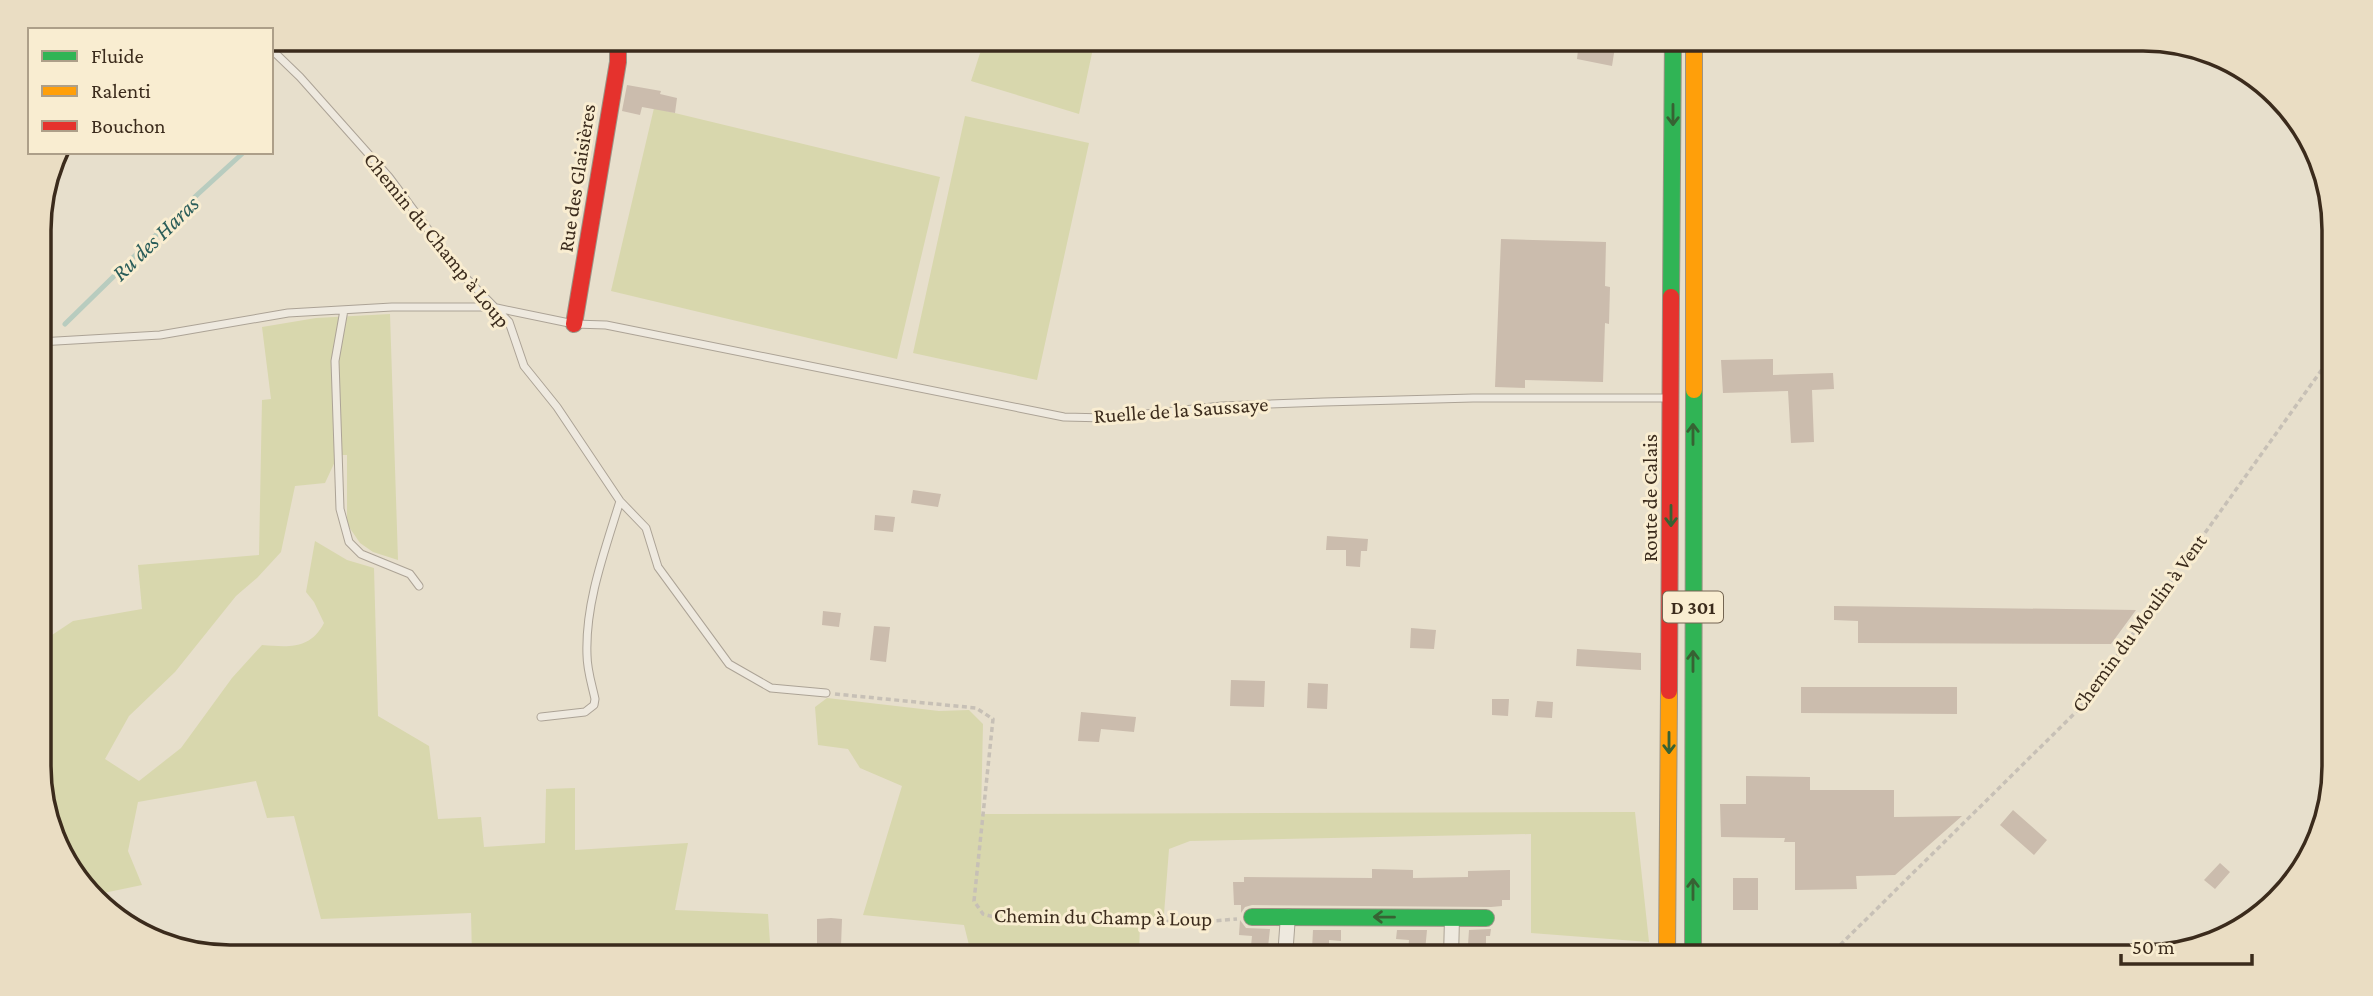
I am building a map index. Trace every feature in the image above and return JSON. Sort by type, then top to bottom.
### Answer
[{"type":"main road","name":"Rue des Glaisières","points":[[574,324],[618,51]]},
{"type":"main road","name":"Route de Calais","points":[[1667,945],[1673,51]]},
{"type":"main road","name":"Route de Calais","points":[[1693,945],[1694,51]]},
{"type":"main road","points":[[1252,917],[1486,918]]},
{"type":"street","points":[[1286,945],[1289,916]]},
{"type":"street","points":[[1451,945],[1452,918]]},
{"type":"lane","name":"Chemin du Champ à Loup","points":[[273,51],[300,77],[389,177],[459,271],[509,322],[524,366],[557,407],[620,500],[646,527],[658,567],[729,664],[771,688],[826,693]]},
{"type":"lane","name":"Ruelle de la Saussaye","points":[[51,341],[160,335],[288,313],[492,307],[574,324],[606,326],[1064,417],[1107,418],[1222,406],[1324,402],[1571,397],[1672,398]]},
{"type":"lane","points":[[344,310],[335,361],[340,509],[349,542],[355,548],[362,554],[410,574],[419,586]]},
{"type":"lane","points":[[541,717],[585,712],[594,705],[587,640],[595,583],[620,500]]},
{"type":"path","name":"Chemin du Moulin à Vent","points":[[1840,945],[2078,709],[2322,369]]},
{"type":"path","name":"Chemin du Champ à Loup","points":[[826,693],[976,708],[993,719],[974,901],[983,914],[1001,919],[1201,922],[1252,917]]},
{"type":"green space","points":[[981,51],[1092,51],[1079,114],[971,81]]},
{"type":"green space","points":[[654,108],[940,177],[897,359],[611,291]]},
{"type":"green space","points":[[965,116],[1089,143],[1037,380],[913,353]]},
{"type":"green space","points":[[390,314],[398,560],[373,552],[360,543],[347,524],[347,455],[338,455],[325,483],[295,486],[281,552],[236,596],[175,672],[129,716],[105,759],[139,781],[181,748],[232,678],[262,645],[298,645],[318,632],[324,623],[306,592],[315,541],[347,560],[374,568],[378,716],[429,746],[438,819],[481,817],[484,847],[545,843],[546,789],[575,788],[575,850],[688,843],[675,910],[768,914],[770,945],[472,945],[471,913],[321,919],[294,816],[267,818],[256,781],[138,802],[128,851],[142,885],[104,893],[81,866],[60,824],[51,778],[51,636],[73,621],[142,609],[138,565],[259,555],[262,400],[271,399],[262,327],[316,318]]},
{"type":"green space","points":[[827,698],[939,711],[969,710],[983,724],[981,814],[1635,812],[1649,942],[1531,933],[1531,834],[1190,841],[1169,849],[1164,914],[1140,921],[1139,945],[969,945],[964,925],[863,915],[902,786],[860,768],[848,749],[818,745],[815,707]]},
{"type":"building","points":[[1578,51],[1614,51],[1612,66],[1577,59]]},
{"type":"building","points":[[627,85],[661,91],[660,94],[677,98],[675,113],[642,107],[640,115],[622,111]]},
{"type":"building","points":[[1501,239],[1606,242],[1605,286],[1610,287],[1609,324],[1605,323],[1603,382],[1525,380],[1525,388],[1495,387]]},
{"type":"building","points":[[1773,359],[1773,375],[1833,373],[1834,389],[1812,390],[1814,442],[1791,443],[1788,391],[1723,393],[1721,360]]},
{"type":"building","points":[[913,490],[941,494],[938,507],[911,503]]},
{"type":"building","points":[[875,515],[895,517],[893,532],[874,530]]},
{"type":"building","points":[[1327,536],[1368,539],[1367,551],[1361,551],[1360,567],[1346,566],[1346,550],[1326,550]]},
{"type":"building","points":[[1834,606],[2136,610],[2111,644],[1858,643],[1858,621],[1834,620]]},
{"type":"building","points":[[823,611],[841,613],[839,627],[822,625]]},
{"type":"building","points":[[874,626],[890,627],[886,662],[870,660]]},
{"type":"building","points":[[1411,628],[1436,630],[1434,649],[1410,648]]},
{"type":"building","points":[[1577,649],[1641,653],[1641,670],[1576,666]]},
{"type":"building","points":[[1231,680],[1265,681],[1264,707],[1230,706]]},
{"type":"building","points":[[1308,683],[1328,684],[1327,709],[1307,708]]},
{"type":"building","points":[[1801,687],[1957,687],[1957,714],[1801,713]]},
{"type":"building","points":[[1492,699],[1509,699],[1508,716],[1492,715]]},
{"type":"building","points":[[1537,701],[1553,702],[1552,718],[1535,717]]},
{"type":"building","points":[[1081,712],[1136,717],[1134,732],[1101,729],[1099,742],[1078,741]]},
{"type":"building","points":[[1746,776],[1810,777],[1810,790],[1894,790],[1894,817],[1962,816],[1895,875],[1856,876],[1857,889],[1795,890],[1795,842],[1784,842],[1785,838],[1721,837],[1720,804],[1746,804]]},
{"type":"building","points":[[2013,810],[2047,840],[2034,855],[2000,825]]},
{"type":"building","points":[[2220,863],[2230,872],[2215,889],[2204,880]]},
{"type":"building","points":[[1372,869],[1413,870],[1413,878],[1468,877],[1468,871],[1510,870],[1510,900],[1502,900],[1502,906],[1491,907],[1252,905],[1245,907],[1241,913],[1241,905],[1234,905],[1233,882],[1244,882],[1244,877],[1372,878]]},
{"type":"building","points":[[1733,878],[1758,878],[1758,910],[1733,910]]},
{"type":"building","points":[[817,919],[842,919],[841,945],[817,945]]},
{"type":"building","points":[[1240,920],[1246,928],[1270,929],[1268,945],[1251,945],[1252,936],[1239,935]]},
{"type":"building","points":[[1491,929],[1490,936],[1486,936],[1486,945],[1468,945],[1469,930]]},
{"type":"building","points":[[1313,930],[1341,930],[1341,941],[1329,940],[1329,945],[1312,945]]},
{"type":"building","points":[[1397,930],[1427,930],[1426,945],[1408,945],[1409,940],[1396,939]]},
{"type":"waterway","name":"Ru des Haras","points":[[65,324],[242,154]]},
{"type":"traffic: fast","points":[[1671,297],[1673,51]]},
{"type":"traffic: fast","points":[[1693,945],[1694,390]]},
{"type":"traffic: fast","points":[[1252,917],[1486,918]]},
{"type":"traffic: slow","points":[[1694,51],[1694,390]]},
{"type":"traffic: slow","points":[[1667,945],[1669,691]]},
{"type":"traffic: jam","points":[[574,324],[618,51]]},
{"type":"traffic: jam","points":[[1669,691],[1671,297]]}]
